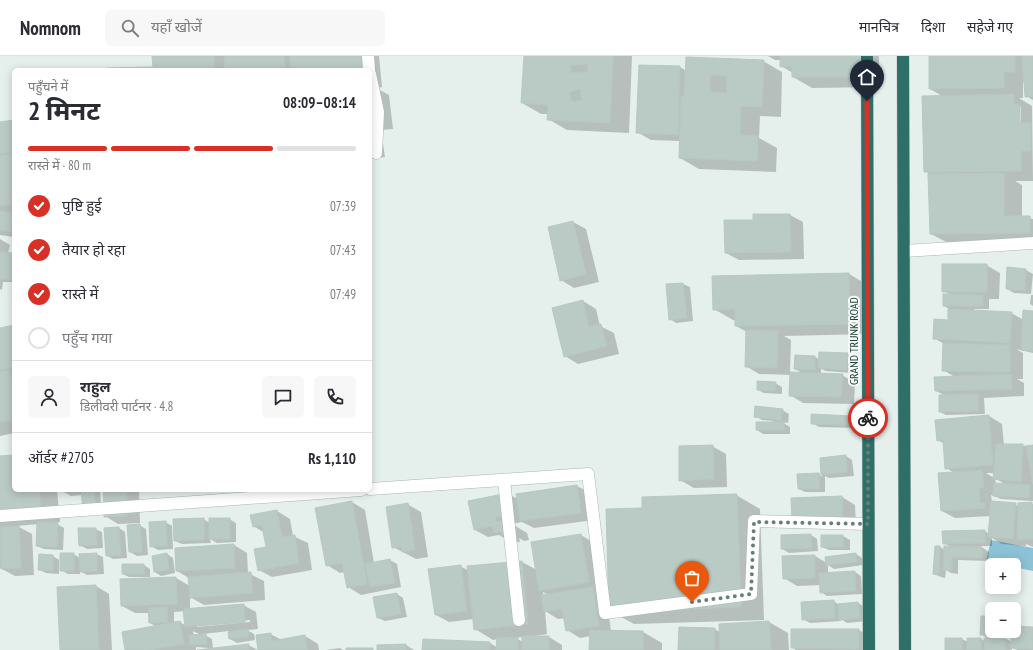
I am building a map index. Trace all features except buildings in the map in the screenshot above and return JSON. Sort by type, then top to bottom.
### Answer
[{"type":"highway","name":"GRAND TRUNK ROAD","points":[[867,56],[869,650]]},
{"type":"highway","points":[[903,56],[905,650]]},
{"type":"street","points":[[368,56],[369,68]]},
{"type":"street","points":[[372,84],[378,112],[376,153]]},
{"type":"street","points":[[904,251],[1033,243]]},
{"type":"street","points":[[372,489],[588,474],[605,612],[751,594],[754,522],[868,524]]},
{"type":"street","points":[[504,480],[519,620]]},
{"type":"street","points":[[0,516],[333,492]]},
{"type":"water","points":[[991,540],[1033,548],[1033,571],[1021,568],[1021,558],[987,558]]},
{"type":"way so far","points":[[692,602],[751,594],[754,522],[868,524],[868,418]]},
{"type":"route","points":[[867,101],[866,252],[868,418]]}]
